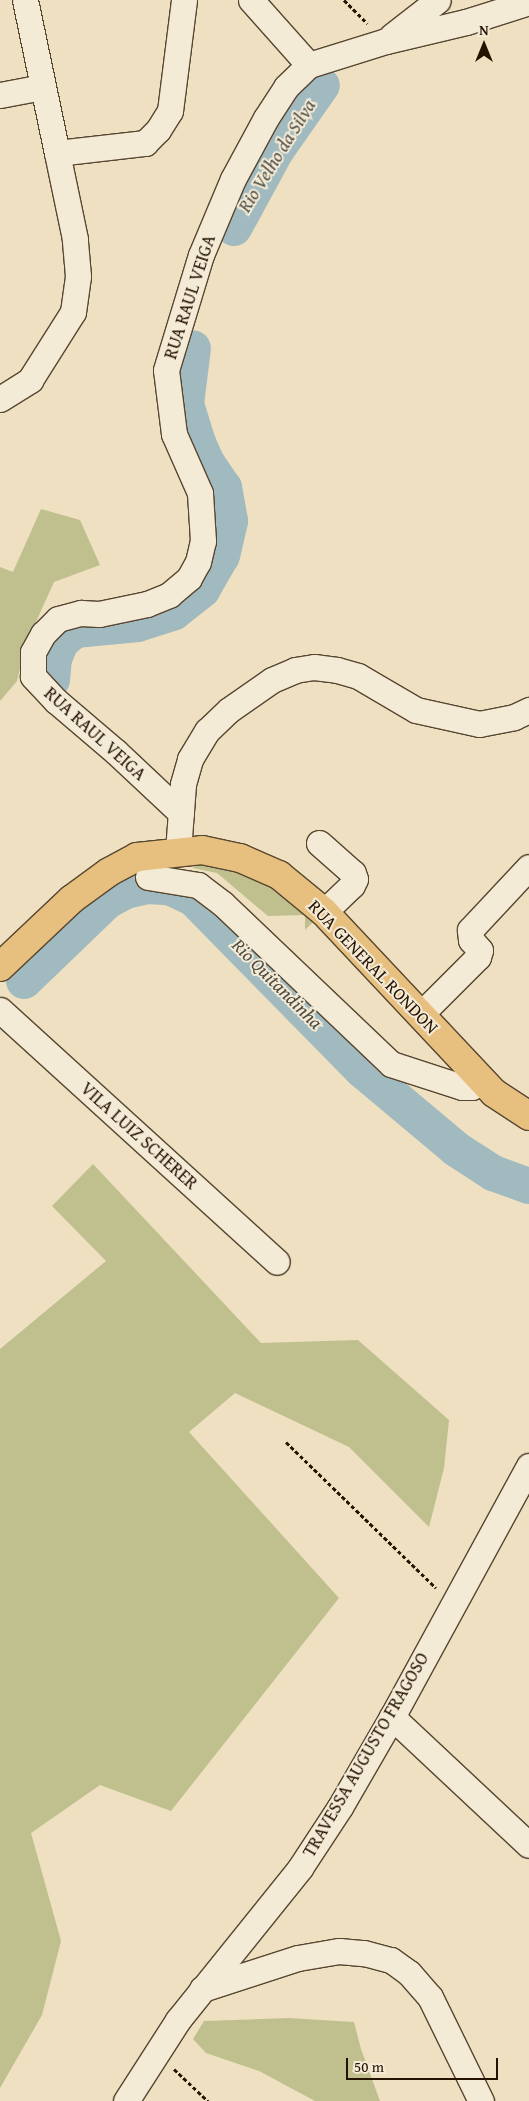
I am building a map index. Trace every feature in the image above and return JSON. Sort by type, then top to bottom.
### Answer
[{"type":"main road","name":"RUA GENERAL RONDON","points":[[0,967],[72,900],[109,872],[137,857],[178,851],[202,850],[240,858],[279,875],[324,912],[494,1093],[529,1116]]},
{"type":"street","points":[[0,399],[30,380],[73,312],[78,276],[75,239],[25,0]]},
{"type":"street","points":[[57,154],[145,143],[158,130],[170,111],[184,0]]},
{"type":"street","points":[[251,0],[310,65]]},
{"type":"street","points":[[386,41],[438,0]]},
{"type":"street","name":"RUA RAUL VEIGA","points":[[181,813],[116,752],[56,701],[33,676],[33,652],[43,634],[58,619],[81,613],[99,614],[146,604],[169,595],[189,578],[198,562],[203,541],[200,492],[174,434],[166,370],[200,254],[234,179],[266,118],[286,87],[310,65],[386,41],[466,22],[529,2]]},
{"type":"street","points":[[0,95],[42,86]]},
{"type":"street","points":[[178,851],[183,784],[190,759],[207,731],[229,710],[272,680],[295,670],[314,667],[337,670],[358,676],[416,710],[479,724],[514,717],[529,710]]},
{"type":"street","points":[[319,843],[353,873],[355,878],[352,885],[324,912]]},
{"type":"street","points":[[420,1015],[478,957],[480,950],[471,940],[470,930],[529,867]]},
{"type":"street","points":[[148,877],[198,885],[224,904],[391,1064],[462,1087],[472,1087],[480,1079]]},
{"type":"street","name":"VILA LUIZ SCHERER","points":[[0,1010],[278,1262]]},
{"type":"street","name":"TRAVESSA AUGUSTO FRAGOSO","points":[[126,2101],[178,2020],[300,1868],[340,1807],[392,1717],[529,1466]]},
{"type":"street","points":[[392,1717],[529,1845]]},
{"type":"street","points":[[202,1989],[298,1958],[339,1951],[364,1953],[391,1960],[409,1973],[430,1997],[481,2101]]},
{"type":"path","points":[[344,0],[386,41]]},
{"type":"path","points":[[286,1442],[453,1605]]},
{"type":"path","points":[[156,2054],[208,2101]]},
{"type":"green space","points":[[41,509],[80,520],[100,565],[54,582],[26,644],[17,681],[0,701],[0,567],[13,572]]},
{"type":"green space","points":[[194,862],[222,864],[275,883],[314,921],[305,930],[305,915],[268,916],[217,873],[193,868]]},
{"type":"green space","points":[[93,1164],[261,1343],[358,1340],[449,1420],[444,1468],[429,1527],[349,1447],[235,1393],[189,1432],[339,1598],[171,1811],[100,1785],[31,1833],[61,1941],[42,2015],[0,2088],[0,1349],[106,1261],[52,1206]]},
{"type":"green space","points":[[288,2018],[354,2022],[361,2049],[380,2101],[315,2101],[259,2071],[206,2053],[193,2039],[204,2021]]},
{"type":"waterway","name":"Rio Velho da Silva","points":[[234,228],[276,151],[322,85]]},
{"type":"waterway","name":"Rio Velho da Silva","points":[[52,680],[54,659],[61,642],[75,630],[138,624],[174,612],[202,590],[222,556],[230,521],[224,488],[207,463],[198,443],[186,404],[193,348]]},
{"type":"waterway","name":"Rio Quitandinha","points":[[24,981],[107,901],[126,891],[147,886],[169,887],[193,898],[362,1070],[456,1149],[493,1173],[529,1186]]}]
